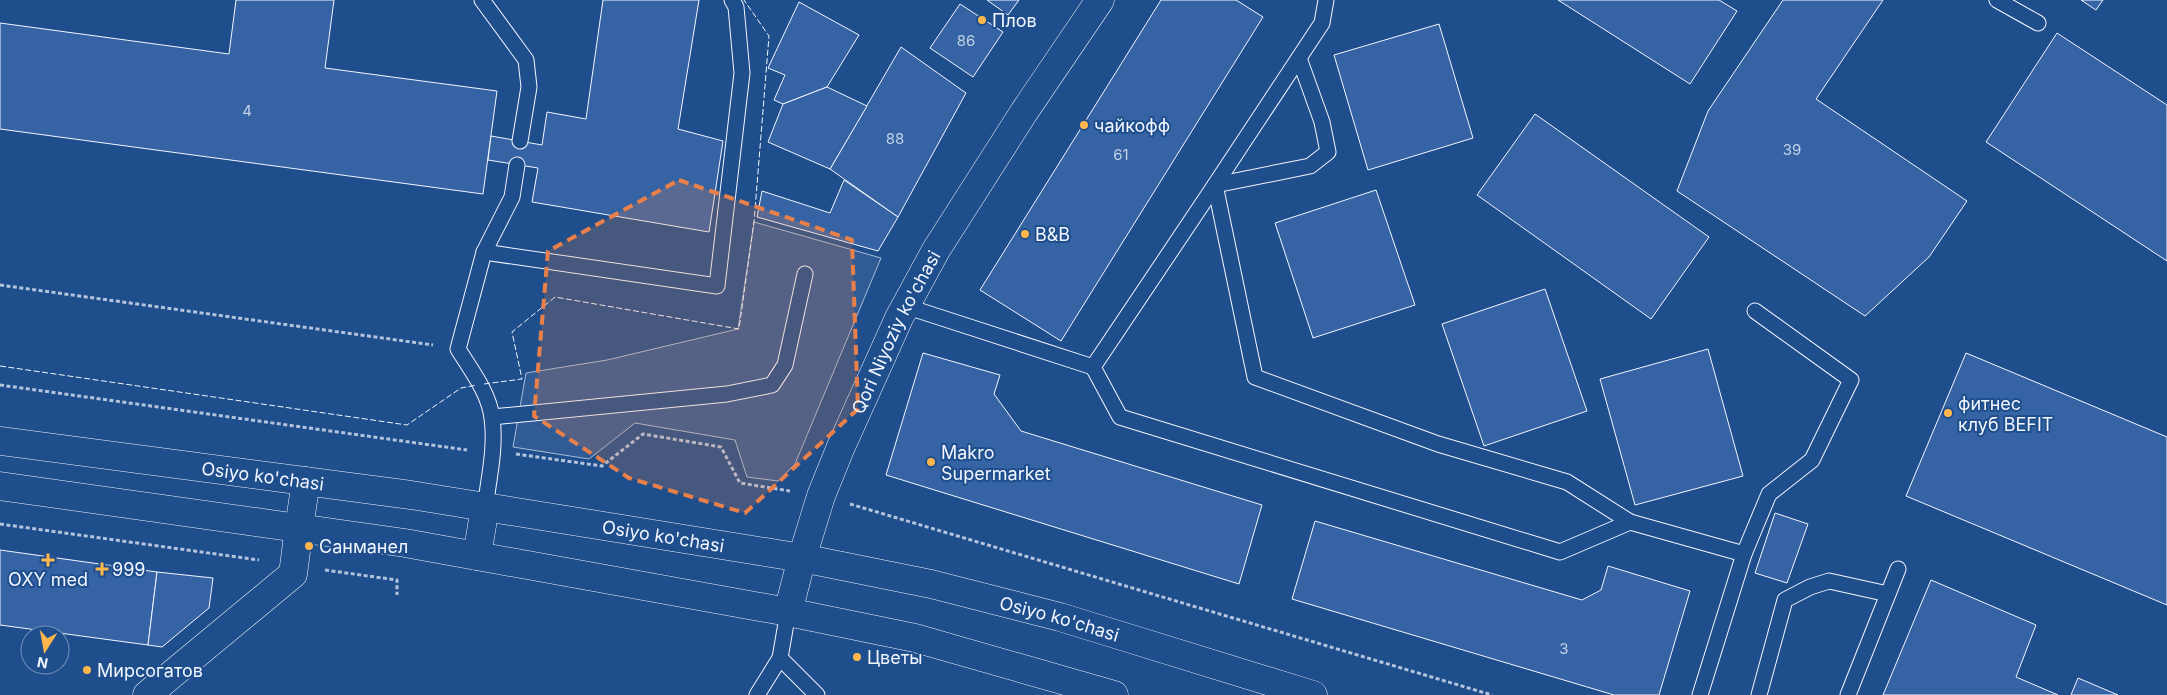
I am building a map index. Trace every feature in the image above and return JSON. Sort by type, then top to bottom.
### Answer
[{"type":"main road","name":"Qori Niyoziy ko'chasi","points":[[788,612],[802,558],[822,496],[840,449],[905,306],[936,250],[1100,0]]},
{"type":"main road","name":"Osiyo ko'chasi","points":[[0,441],[485,507],[802,558],[931,584],[1060,617],[1313,695]]},
{"type":"main road","points":[[148,695],[293,574],[306,482]]},
{"type":"main road","points":[[0,486],[405,543],[788,612],[915,638],[1114,695]]},
{"type":"main road","points":[[477,556],[485,507]]},
{"type":"lane","points":[[482,0],[526,60],[529,87],[520,141]]},
{"type":"lane","points":[[484,252],[717,286],[742,72],[736,7],[732,0]]},
{"type":"lane","points":[[1093,367],[1322,22],[1326,0]]},
{"type":"lane","points":[[1997,0],[2038,23]]},
{"type":"lane","points":[[1215,185],[1310,166],[1328,152],[1322,122],[1299,58]]},
{"type":"lane","points":[[485,507],[493,453],[492,417],[480,384],[458,349],[484,252],[512,197],[517,165]]},
{"type":"lane","points":[[1215,185],[1255,377],[1438,444],[1567,482],[1630,522],[1744,554]]},
{"type":"lane","points":[[492,417],[727,394],[772,385],[785,365],[805,274]]},
{"type":"lane","points":[[905,306],[1093,367],[1120,417],[1560,552],[1630,522]]},
{"type":"lane","points":[[1700,695],[1744,554],[1769,494],[1812,460],[1851,380],[1756,311]]},
{"type":"lane","points":[[1848,695],[1898,569]]},
{"type":"lane","points":[[1758,695],[1785,600],[1810,587],[1829,581],[1888,594]]},
{"type":"lane","name":"Qori Niyoziy ko'chasi","points":[[757,695],[780,658],[788,612]]},
{"type":"lane","points":[[780,658],[817,695]]},
{"type":"path","points":[[0,285],[458,349]]},
{"type":"path","points":[[0,385],[493,453],[602,466],[643,434],[721,448],[740,483],[822,496],[1492,695]]},
{"type":"path","points":[[0,524],[397,580],[397,595]]},
{"type":"highlighted area","points":[[679,180],[852,240],[858,409],[745,513],[629,478],[534,416],[548,251]]},
{"type":"shaded area","points":[[754,222],[881,258],[795,464],[778,481],[747,477],[735,440],[635,423],[589,459],[513,447],[526,373],[607,360],[738,329]]},
{"type":"building","points":[[236,0],[334,0],[325,68],[497,91],[483,194],[0,129],[0,23],[229,54]]},
{"type":"building","points":[[603,0],[699,0],[678,129],[723,141],[709,232],[532,202],[538,168],[488,160],[491,136],[542,145],[547,112],[586,119]]},
{"type":"building","points":[[987,0],[1019,0],[1008,15]]},
{"type":"building","points":[[1161,0],[1236,0],[1263,17],[1061,341],[980,290]]},
{"type":"building","points":[[1558,0],[1719,0],[1737,11],[1690,84]]},
{"type":"building","points":[[1783,0],[1883,0],[1816,99],[1967,201],[1929,257],[1865,316],[1677,191],[1708,111]]},
{"type":"building","points":[[2081,0],[2103,0],[2096,10]]},
{"type":"building","points":[[799,2],[859,35],[827,87],[783,104],[774,100],[785,75],[768,68]]},
{"type":"building","points":[[960,4],[1003,32],[973,77],[930,48]]},
{"type":"building","points":[[1439,24],[1473,138],[1368,170],[1334,55]]},
{"type":"building","points":[[2057,33],[2167,105],[2167,261],[1986,142]]},
{"type":"building","points":[[901,47],[966,93],[898,217],[830,169]]},
{"type":"building","points":[[827,87],[867,106],[830,169],[768,142],[783,104]]},
{"type":"building","points":[[1535,114],[1709,237],[1651,319],[1477,195]]},
{"type":"building","points":[[844,180],[898,217],[878,251],[757,217],[762,191],[830,213]]},
{"type":"building","points":[[1376,190],[1415,305],[1313,338],[1275,223]]},
{"type":"building","points":[[1545,289],[1587,411],[1484,446],[1442,324]]},
{"type":"building","points":[[1708,349],[1743,476],[1635,505],[1600,379]]},
{"type":"building","points":[[923,353],[1000,375],[994,394],[1021,431],[1262,505],[1239,584],[886,475]]},
{"type":"building","points":[[1966,353],[2167,437],[2167,605],[1906,496]]},
{"type":"building","points":[[1775,513],[1808,524],[1787,583],[1755,573]]},
{"type":"building","points":[[1315,521],[1582,600],[1601,590],[1608,566],[1690,591],[1659,695],[1614,695],[1292,599]]},
{"type":"building","points":[[0,550],[157,572],[148,645],[70,634],[70,625],[20,625],[20,628],[0,625]]},
{"type":"building","points":[[157,572],[213,578],[209,608],[162,647],[148,645]]},
{"type":"building","points":[[1931,580],[2036,625],[2016,677],[2058,695],[1883,695]]},
{"type":"building","points":[[2078,678],[2118,695],[2071,695]]},
{"type":"fence","points":[[484,384],[522,379],[512,332],[555,297],[739,329],[754,222],[769,36],[744,0]]},
{"type":"fence","points":[[0,366],[407,425],[461,388],[477,385]]},
{"type":"place","name":"Плов","points":[[982,20]]},
{"type":"place","name":"чайкофф","points":[[1084,125]]},
{"type":"place","name":"B&B","points":[[1025,234]]},
{"type":"place","name":"фитнес клуб BEFIT","points":[[1948,413]]},
{"type":"place","name":"Makro Supermarket","points":[[931,462]]},
{"type":"place","name":"Санманел","points":[[309,546]]},
{"type":"place","name":"OXY med","points":[[48,560]]},
{"type":"place","name":"999","points":[[102,569]]},
{"type":"place","name":"Цветы","points":[[857,657]]},
{"type":"place","name":"Мирсогатов","points":[[87,670]]}]
